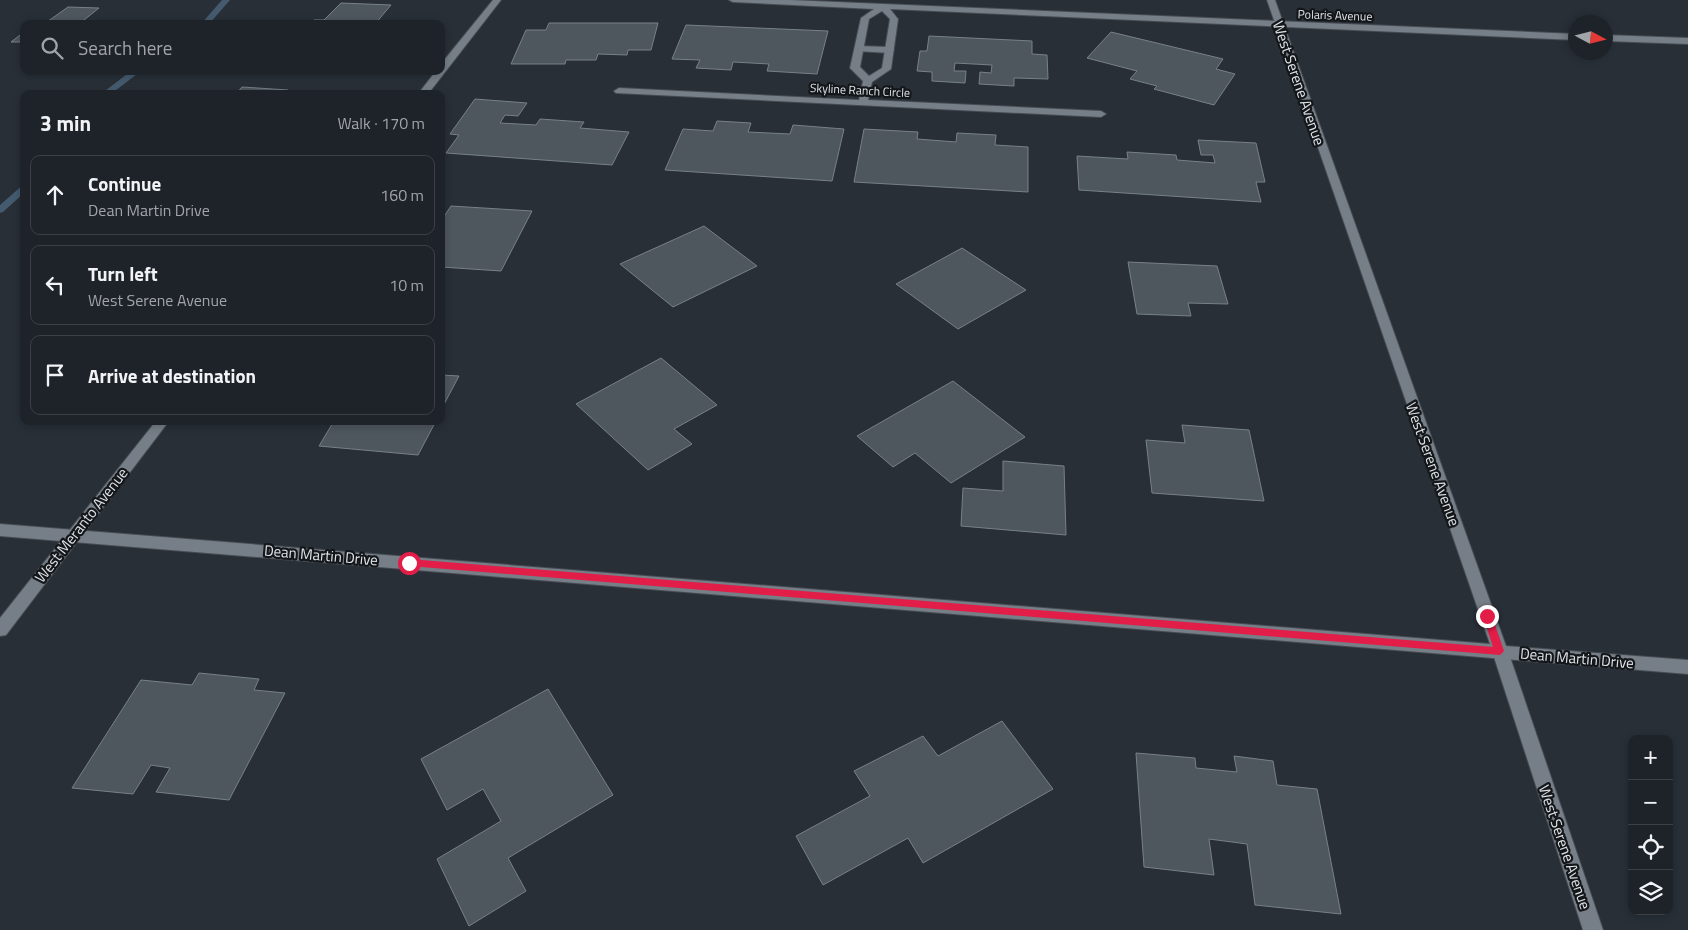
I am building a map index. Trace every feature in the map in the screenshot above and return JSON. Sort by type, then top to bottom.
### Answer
[{"type":"street","points":[[445,66],[497,0]]},
{"type":"street","name":"Polaris Avenue","points":[[733,0],[1568,37]]},
{"type":"street","name":"West Serene Avenue","points":[[1271,0],[1278,25],[1500,651],[1593,930]]},
{"type":"street","points":[[863,103],[868,81],[886,69],[890,50],[894,19],[883,7],[865,18],[855,68],[868,81]]},
{"type":"street","points":[[1613,38],[1688,41]]},
{"type":"street","points":[[859,49],[890,50]]},
{"type":"street","points":[[426,90],[438,75]]},
{"type":"street","name":"Skyline Ranch Circle","points":[[619,91],[1101,114]]},
{"type":"street","name":"West Meranto Avenue","points":[[0,630],[72,535],[160,425]]},
{"type":"street","name":"Dean Martin Drive","points":[[0,530],[1688,667]]},
{"type":"building","points":[[341,3],[391,5],[378,20],[324,20]]},
{"type":"building","points":[[68,7],[99,8],[84,20],[50,20]]},
{"type":"building","points":[[549,23],[658,23],[651,50],[628,50],[627,55],[598,54],[596,60],[566,60],[565,64],[511,64],[526,30],[546,30]]},
{"type":"building","points":[[686,25],[828,31],[817,74],[767,71],[769,64],[733,62],[731,70],[696,68],[700,60],[672,59]]},
{"type":"building","points":[[1111,32],[1223,59],[1216,69],[1235,74],[1214,105],[1154,89],[1157,86],[1130,79],[1137,71],[1087,58]]},
{"type":"building","points":[[20,35],[20,42],[11,42]]},
{"type":"building","points":[[929,36],[1032,41],[1032,54],[1047,55],[1048,79],[1014,78],[1014,86],[979,84],[980,72],[991,73],[992,65],[955,63],[954,71],[966,71],[965,83],[932,81],[932,72],[917,71],[920,51],[927,51]]},
{"type":"building","points":[[242,87],[288,90],[239,90]]},
{"type":"building","points":[[475,99],[527,103],[518,116],[505,115],[500,123],[536,125],[540,119],[584,122],[580,128],[629,132],[612,165],[446,153],[459,135],[450,134]]},
{"type":"building","points":[[717,121],[751,123],[748,132],[790,134],[793,125],[844,129],[832,181],[665,170],[683,129],[713,131]]},
{"type":"building","points":[[864,129],[918,132],[917,139],[956,142],[957,133],[996,135],[995,145],[1028,147],[1028,192],[854,182]]},
{"type":"building","points":[[1198,140],[1256,143],[1265,182],[1256,182],[1261,202],[1079,190],[1077,156],[1128,159],[1127,152],[1176,155],[1177,160],[1215,163],[1213,155],[1201,155]]},
{"type":"building","points":[[451,206],[532,211],[501,271],[445,267],[445,215]]},
{"type":"building","points":[[704,226],[757,266],[673,307],[620,264]]},
{"type":"building","points":[[962,248],[1026,290],[958,329],[896,284]]},
{"type":"building","points":[[1128,262],[1217,266],[1228,304],[1188,303],[1191,316],[1137,314]]},
{"type":"building","points":[[661,358],[717,405],[674,429],[692,444],[648,470],[576,404]]},
{"type":"building","points":[[445,375],[459,376],[445,402]]},
{"type":"building","points":[[953,381],[1025,437],[951,483],[915,453],[893,467],[857,436]]},
{"type":"building","points":[[332,425],[434,425],[418,455],[319,446]]},
{"type":"building","points":[[1182,425],[1249,430],[1264,501],[1152,493],[1146,440],[1185,443]]},
{"type":"building","points":[[1003,461],[1064,466],[1066,535],[961,526],[963,488],[1003,491]]},
{"type":"building","points":[[199,673],[259,679],[254,690],[285,693],[229,800],[156,792],[170,768],[151,765],[133,794],[72,788],[141,680],[192,685]]},
{"type":"building","points":[[548,689],[613,795],[508,858],[526,891],[469,926],[437,859],[501,821],[483,789],[447,810],[421,759]]},
{"type":"building","points":[[1002,721],[1053,789],[923,863],[908,838],[823,885],[796,836],[870,796],[854,771],[923,736],[938,756]]},
{"type":"building","points":[[1136,753],[1195,758],[1196,768],[1237,772],[1234,756],[1273,761],[1277,785],[1317,789],[1341,914],[1255,905],[1247,844],[1209,839],[1214,875],[1144,867]]},
{"type":"waterway","points":[[208,20],[226,0]]},
{"type":"waterway","points":[[111,90],[131,75]]},
{"type":"waterway","points":[[0,210],[20,191]]},
{"type":"route","points":[[409,563],[1500,651],[1487,616]]}]
